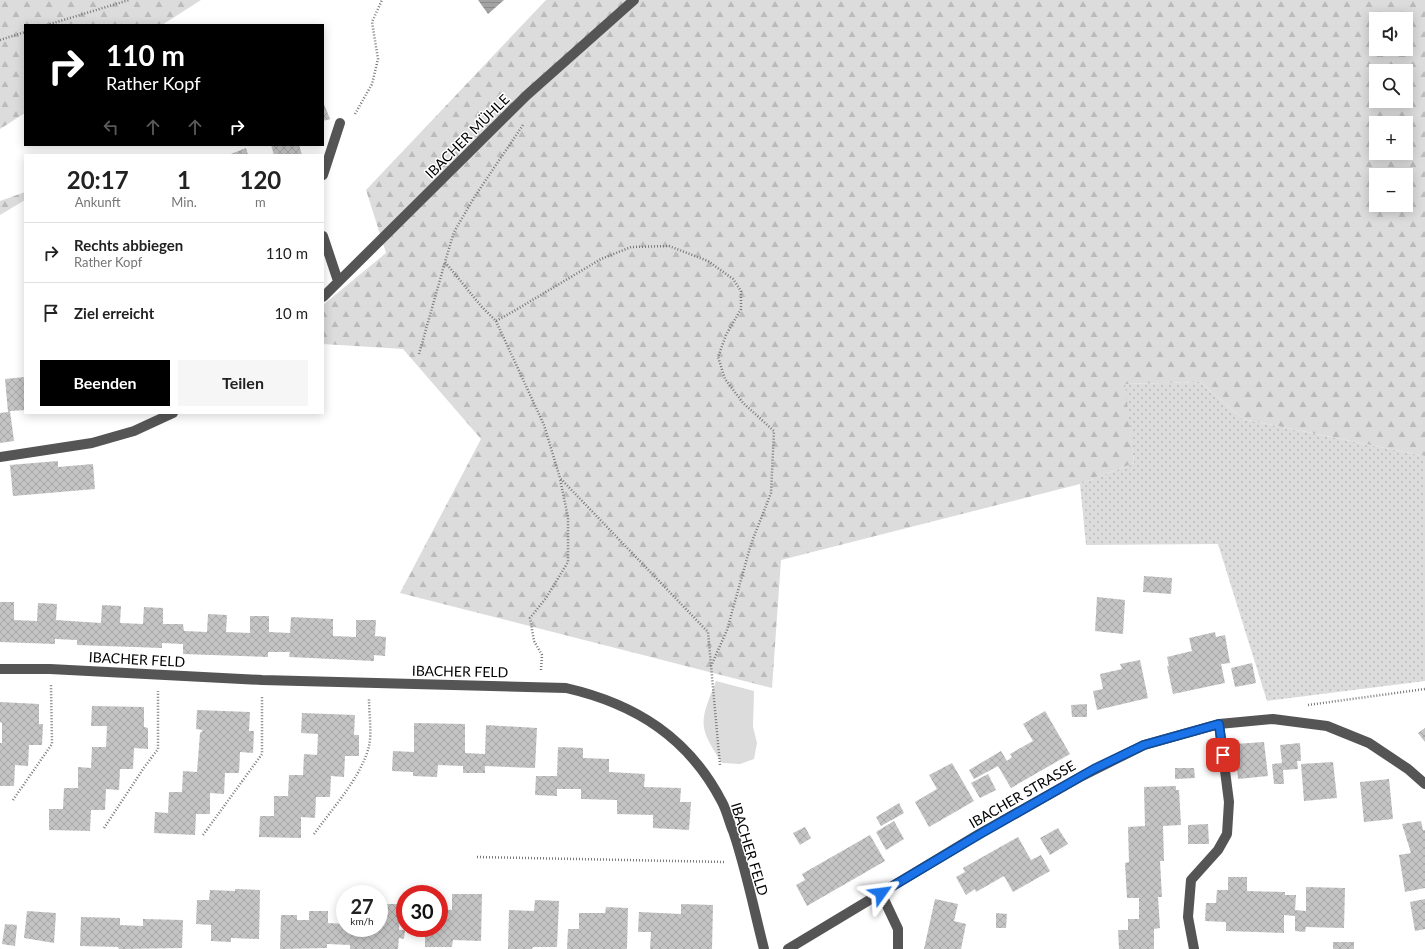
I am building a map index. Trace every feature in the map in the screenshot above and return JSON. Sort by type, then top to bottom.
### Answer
[{"type":"street","name":"IBACHER MÜHLE","points":[[324,296],[447,177],[527,95],[634,0]]},
{"type":"street","points":[[324,172],[340,123]]},
{"type":"street","points":[[324,239],[338,281]]},
{"type":"street","points":[[0,457],[92,444],[134,431],[170,414]]},
{"type":"street","name":"IBACHER FELD","points":[[0,669],[50,669],[262,680],[566,688],[595,695],[628,708],[653,723],[683,747],[703,770],[723,804],[743,862],[764,949]]},
{"type":"street","name":"IBACHER STRASSE","points":[[788,949],[980,834],[1082,776],[1144,745],[1219,724],[1273,719],[1327,726],[1369,743],[1408,769],[1425,784]]},
{"type":"street","points":[[1194,949],[1188,917],[1191,880],[1218,850],[1227,834],[1228,802],[1219,724]]},
{"type":"street","points":[[881,893],[898,929],[898,949]]},
{"type":"path","points":[[50,24],[129,0]]},
{"type":"path","points":[[340,123],[352,119],[372,84],[378,59],[372,22],[382,0]]},
{"type":"path","points":[[0,40],[24,32]]},
{"type":"path","points":[[419,354],[454,232],[475,196],[524,123]]},
{"type":"path","points":[[496,321],[601,259],[632,247],[669,246],[708,261],[733,279],[741,291],[741,309],[726,335],[718,357],[725,379],[742,403],[774,431],[771,493],[751,544],[727,630],[711,666]]},
{"type":"path","points":[[445,262],[481,306],[496,321],[544,425],[560,478],[568,517],[568,562],[546,598],[530,618],[534,641],[542,655],[539,687]]},
{"type":"path","points":[[560,478],[708,632],[720,773]]},
{"type":"path","points":[[13,800],[52,744],[50,669]]},
{"type":"path","points":[[104,828],[143,768],[158,749],[158,674]]},
{"type":"path","points":[[203,835],[262,754],[262,680]]},
{"type":"path","points":[[314,834],[350,784],[364,759],[370,744],[369,683]]},
{"type":"path","points":[[1305,706],[1425,689]]},
{"type":"path","points":[[477,857],[743,862]]},
{"type":"green space","points":[[0,0],[201,0],[164,24],[24,24],[24,114],[0,129]]},
{"type":"green space","points":[[546,0],[1425,0],[1425,456],[1243,419],[1200,382],[1125,384],[1134,463],[1080,484],[781,560],[772,688],[400,593],[481,439],[403,349],[324,344],[324,304],[386,253],[366,190]]},
{"type":"green space","points":[[24,192],[24,201],[0,215],[0,201]]},
{"type":"green space","points":[[1200,382],[1243,419],[1425,456],[1425,681],[1267,701],[1218,544],[1086,545],[1080,484],[1134,463],[1124,384]]},
{"type":"green space","points":[[716,681],[754,691],[753,727],[757,743],[754,759],[740,764],[722,763],[708,740],[705,731],[704,715]]},
{"type":"shaded area","points":[[478,0],[504,0],[488,14]]},
{"type":"building","points":[[324,104],[330,119],[324,121]]},
{"type":"building","points":[[271,146],[299,146],[302,154],[274,154]]},
{"type":"building","points":[[246,148],[248,154],[231,154]]},
{"type":"building","points":[[24,377],[24,410],[10,411],[14,441],[0,443],[0,413],[8,412],[5,379]]},
{"type":"building","points":[[58,461],[58,467],[93,464],[95,489],[13,496],[10,465]]},
{"type":"building","points":[[1144,576],[1172,578],[1171,594],[1143,592]]},
{"type":"building","points":[[1097,597],[1125,600],[1123,634],[1095,631]]},
{"type":"building","points":[[0,602],[14,602],[14,620],[37,621],[38,603],[57,604],[56,620],[101,623],[102,605],[121,606],[120,623],[143,624],[144,607],[163,608],[163,624],[183,624],[184,631],[207,632],[208,614],[227,615],[226,632],[250,633],[250,616],[269,616],[269,632],[290,633],[291,617],[333,619],[333,636],[356,637],[356,620],[376,620],[375,636],[386,637],[385,656],[374,655],[374,661],[289,657],[290,652],[268,652],[268,657],[183,654],[183,644],[162,643],[162,648],[77,645],[77,640],[55,639],[55,644],[0,642]]},
{"type":"building","points":[[1215,632],[1216,637],[1225,635],[1230,663],[1221,664],[1225,683],[1173,694],[1167,666],[1169,666],[1167,657],[1192,651],[1189,638]]},
{"type":"building","points":[[1140,660],[1148,698],[1097,710],[1093,691],[1103,689],[1100,674],[1122,669],[1120,664]]},
{"type":"building","points":[[1252,663],[1256,683],[1235,687],[1231,668]]},
{"type":"building","points":[[0,702],[39,704],[39,724],[43,724],[42,745],[29,745],[28,766],[15,765],[14,786],[0,786],[0,743],[2,743],[2,723],[0,722]]},
{"type":"building","points":[[1087,704],[1087,717],[1072,717],[1071,705]]},
{"type":"building","points":[[92,706],[144,707],[144,727],[148,728],[148,749],[134,748],[133,769],[120,769],[119,790],[106,789],[105,810],[91,810],[90,831],[49,830],[49,809],[63,809],[64,788],[78,788],[78,767],[91,768],[92,747],[106,747],[107,726],[91,726]]},
{"type":"building","points":[[197,710],[250,712],[249,731],[254,731],[253,753],[240,752],[239,773],[225,773],[224,794],[210,793],[210,814],[196,814],[195,835],[154,833],[155,812],[168,813],[169,792],[182,792],[183,771],[197,772],[200,733],[203,730],[196,729]]},
{"type":"building","points":[[1045,711],[1070,754],[1011,788],[998,766],[974,779],[969,770],[1001,751],[1007,761],[1012,757],[1010,754],[1033,741],[1023,724]]},
{"type":"building","points":[[302,713],[355,715],[354,735],[359,735],[359,756],[345,756],[344,777],[331,776],[330,797],[316,797],[315,818],[301,817],[301,838],[259,837],[260,816],[274,816],[274,796],[288,796],[289,775],[303,775],[304,754],[317,755],[318,734],[301,733]]},
{"type":"building","points":[[414,723],[465,724],[465,753],[485,754],[486,725],[537,728],[535,768],[485,766],[485,773],[463,773],[463,766],[438,765],[437,777],[413,776],[413,772],[392,771],[393,751],[414,752]]},
{"type":"building","points":[[1425,728],[1425,742],[1418,733]]},
{"type":"building","points":[[1264,742],[1268,776],[1238,779],[1235,744]]},
{"type":"building","points":[[1300,743],[1301,761],[1297,761],[1298,769],[1283,770],[1284,784],[1274,784],[1272,764],[1282,763],[1280,745]]},
{"type":"building","points":[[558,747],[583,748],[583,758],[609,759],[609,772],[645,774],[644,787],[681,788],[680,802],[691,802],[689,830],[653,828],[653,815],[617,814],[617,800],[581,799],[581,789],[557,789],[557,796],[535,795],[536,776],[557,776]]},
{"type":"building","points":[[1333,762],[1337,798],[1304,801],[1301,764]]},
{"type":"building","points":[[952,763],[974,801],[929,827],[915,802],[937,789],[929,775]]},
{"type":"building","points":[[1175,768],[1194,768],[1195,778],[1175,779]]},
{"type":"building","points":[[988,774],[996,790],[980,798],[971,783]]},
{"type":"building","points":[[1389,779],[1393,819],[1364,822],[1360,782]]},
{"type":"building","points":[[1176,786],[1176,790],[1179,790],[1181,825],[1163,826],[1164,861],[1160,861],[1162,897],[1158,897],[1160,928],[1154,929],[1154,949],[1119,949],[1118,930],[1128,930],[1128,919],[1139,919],[1139,898],[1127,898],[1125,863],[1129,862],[1128,827],[1145,826],[1144,787]]},
{"type":"building","points":[[899,803],[904,813],[881,826],[876,817]]},
{"type":"building","points":[[894,821],[904,839],[886,850],[876,832]]},
{"type":"building","points":[[1421,821],[1423,830],[1425,830],[1425,888],[1405,892],[1399,855],[1411,853],[1402,824]]},
{"type":"building","points":[[1208,824],[1209,844],[1188,844],[1188,825]]},
{"type":"building","points":[[805,827],[811,838],[800,845],[793,833]]},
{"type":"building","points":[[1058,828],[1068,844],[1050,855],[1040,838]]},
{"type":"building","points":[[870,835],[885,861],[807,906],[796,885],[805,880],[802,874]]},
{"type":"building","points":[[1018,837],[1031,860],[1041,855],[1050,871],[1013,892],[1004,876],[976,892],[975,889],[966,895],[956,877],[965,872],[963,868]]},
{"type":"building","points":[[1228,877],[1247,877],[1247,891],[1285,892],[1285,895],[1296,895],[1295,910],[1306,911],[1306,887],[1345,888],[1344,928],[1306,927],[1305,932],[1295,931],[1295,916],[1284,915],[1284,933],[1226,931],[1226,922],[1205,921],[1206,903],[1216,903],[1217,890],[1228,890]]},
{"type":"building","points":[[235,889],[260,890],[259,939],[231,938],[231,942],[211,941],[211,925],[196,924],[197,900],[209,900],[210,890],[235,891]]},
{"type":"building","points":[[452,894],[482,894],[481,941],[453,940],[452,947],[425,947],[425,937],[448,937],[448,910],[452,910]]},
{"type":"building","points":[[935,899],[958,904],[954,921],[966,924],[961,949],[924,949]]},
{"type":"building","points":[[1425,899],[1425,929],[1415,931],[1410,902]]},
{"type":"building","points":[[535,900],[559,901],[557,947],[508,949],[509,910],[534,911]]},
{"type":"building","points":[[388,904],[396,904],[396,937],[404,937],[404,939],[399,938],[398,949],[350,949],[350,945],[327,944],[327,948],[280,949],[281,915],[297,915],[297,920],[309,920],[309,911],[328,911],[328,923],[336,923],[336,937],[388,937]]},
{"type":"building","points":[[681,904],[713,905],[712,949],[650,949],[651,932],[638,932],[639,912],[681,914]]},
{"type":"building","points":[[606,907],[628,908],[627,949],[567,949],[568,929],[579,929],[579,913],[605,913]]},
{"type":"building","points":[[27,911],[56,913],[54,943],[24,938]]},
{"type":"building","points":[[996,913],[1007,914],[1006,928],[996,928]]},
{"type":"building","points":[[81,917],[120,918],[120,925],[143,926],[143,919],[183,920],[182,948],[119,949],[118,947],[80,946]]},
{"type":"building","points":[[5,924],[17,925],[15,946],[2,944]]},
{"type":"building","points":[[1333,942],[1354,942],[1354,949],[1333,949]]},
{"type":"route","points":[[881,893],[1069,783],[1144,745],[1219,724],[1223,755]]}]
